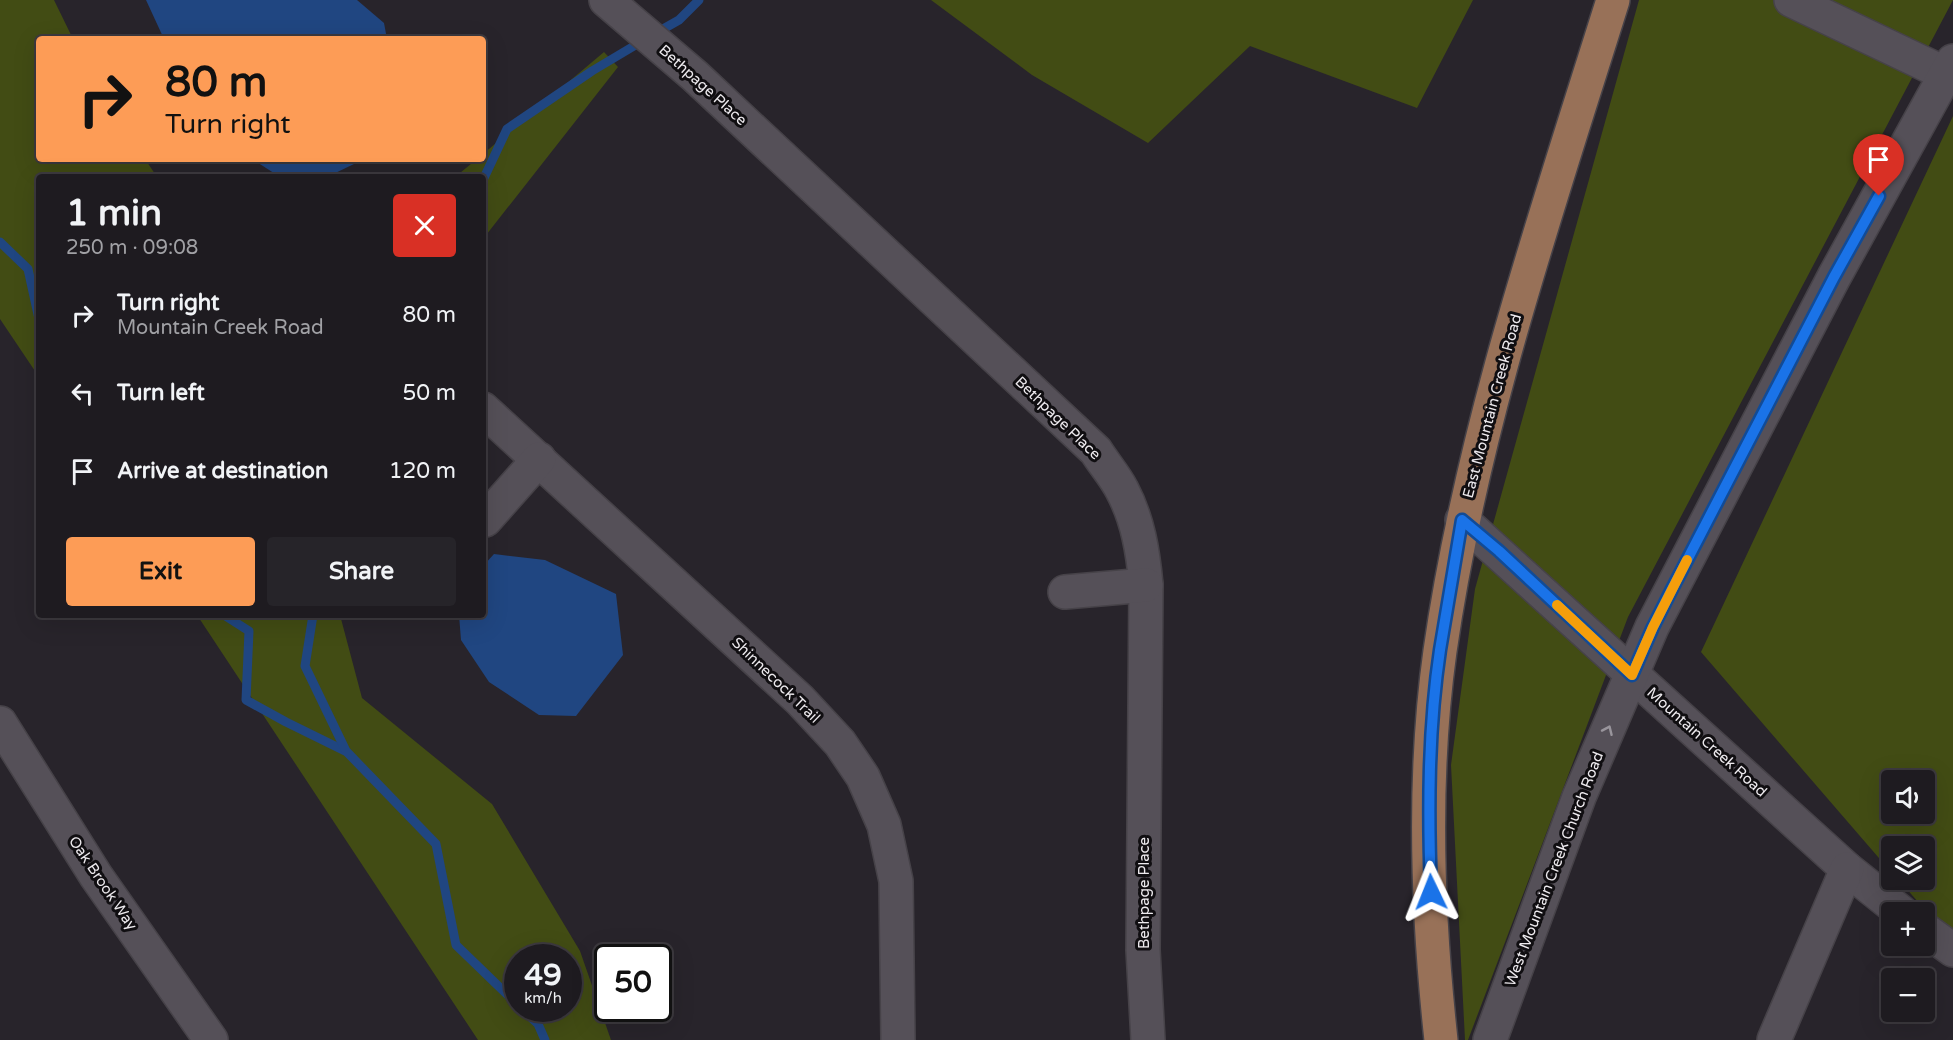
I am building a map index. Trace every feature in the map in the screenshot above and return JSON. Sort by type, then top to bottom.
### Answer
[{"type":"main road","name":"East Mountain Creek Road","points":[[1441,1040],[1433,963],[1428,821],[1440,652],[1462,520],[1512,325],[1613,0]]},
{"type":"street","points":[[1791,0],[1949,68]]},
{"type":"street","name":"Bethpage Place","points":[[610,4],[695,76],[1096,451],[1122,490],[1136,520],[1146,585],[1143,950],[1148,1040]]},
{"type":"street","name":"West Mountain Creek Church Road","points":[[1490,1040],[1579,796],[1657,618],[1828,287],[1949,68]]},
{"type":"street","name":"Shinnecock Trail","points":[[486,412],[800,700],[840,743],[863,777],[884,825],[896,881],[898,1040]]},
{"type":"street","points":[[486,518],[539,459]]},
{"type":"street","name":"Mountain Creek Road","points":[[1462,520],[1499,551],[1632,675],[1847,869],[1888,902]]},
{"type":"street","points":[[1065,592],[1146,585]]},
{"type":"street","name":"Oak Brook Way","points":[[0,723],[96,876],[211,1040]]},
{"type":"street","points":[[1774,1040],[1847,869]]},
{"type":"street","points":[[1935,937],[1953,950]]},
{"type":"green space","points":[[0,0],[54,0],[72,36],[36,36],[36,162],[147,162],[155,174],[36,174],[36,373],[0,319]]},
{"type":"green space","points":[[931,0],[1473,0],[1417,108],[1250,46],[1148,143],[1032,75]]},
{"type":"green space","points":[[1639,0],[1953,0],[1628,617],[1468,1040],[1465,1040],[1451,765],[1475,589]]},
{"type":"green space","points":[[604,52],[618,67],[486,235],[486,174],[459,174],[473,162],[486,162],[486,151]]},
{"type":"green space","points":[[1953,116],[1953,942],[1935,921],[1935,902],[1918,902],[1908,890],[1935,890],[1935,836],[1881,836],[1881,860],[1701,652]]},
{"type":"green space","points":[[199,618],[341,618],[362,698],[492,804],[576,944],[504,944],[504,1022],[582,1022],[582,957],[594,991],[594,1022],[605,1022],[611,1040],[478,1040]]},
{"type":"water","points":[[146,0],[357,0],[384,23],[386,36],[163,36]]},
{"type":"water","points":[[257,162],[356,162],[333,174],[275,174]]},
{"type":"water","points":[[494,554],[545,560],[616,594],[623,655],[576,716],[539,715],[489,682],[461,640],[459,618],[486,618],[486,563]]},
{"type":"waterway","points":[[656,33],[679,20],[699,0]]},
{"type":"waterway","points":[[486,174],[507,129],[592,71],[644,40]]},
{"type":"waterway","points":[[0,242],[28,269],[36,305]]},
{"type":"waterway","points":[[229,618],[249,631],[246,700],[345,751]]},
{"type":"waterway","points":[[313,618],[305,666],[346,751],[436,844],[456,945],[504,991]]},
{"type":"waterway","points":[[536,1022],[545,1040]]},
{"type":"slow traffic","points":[[1557,605],[1632,675],[1687,560]]},
{"type":"route","points":[[1431,892],[1428,821],[1432,745],[1440,652],[1462,520],[1499,551],[1632,675],[1671,591],[1834,277],[1879,196]]}]
